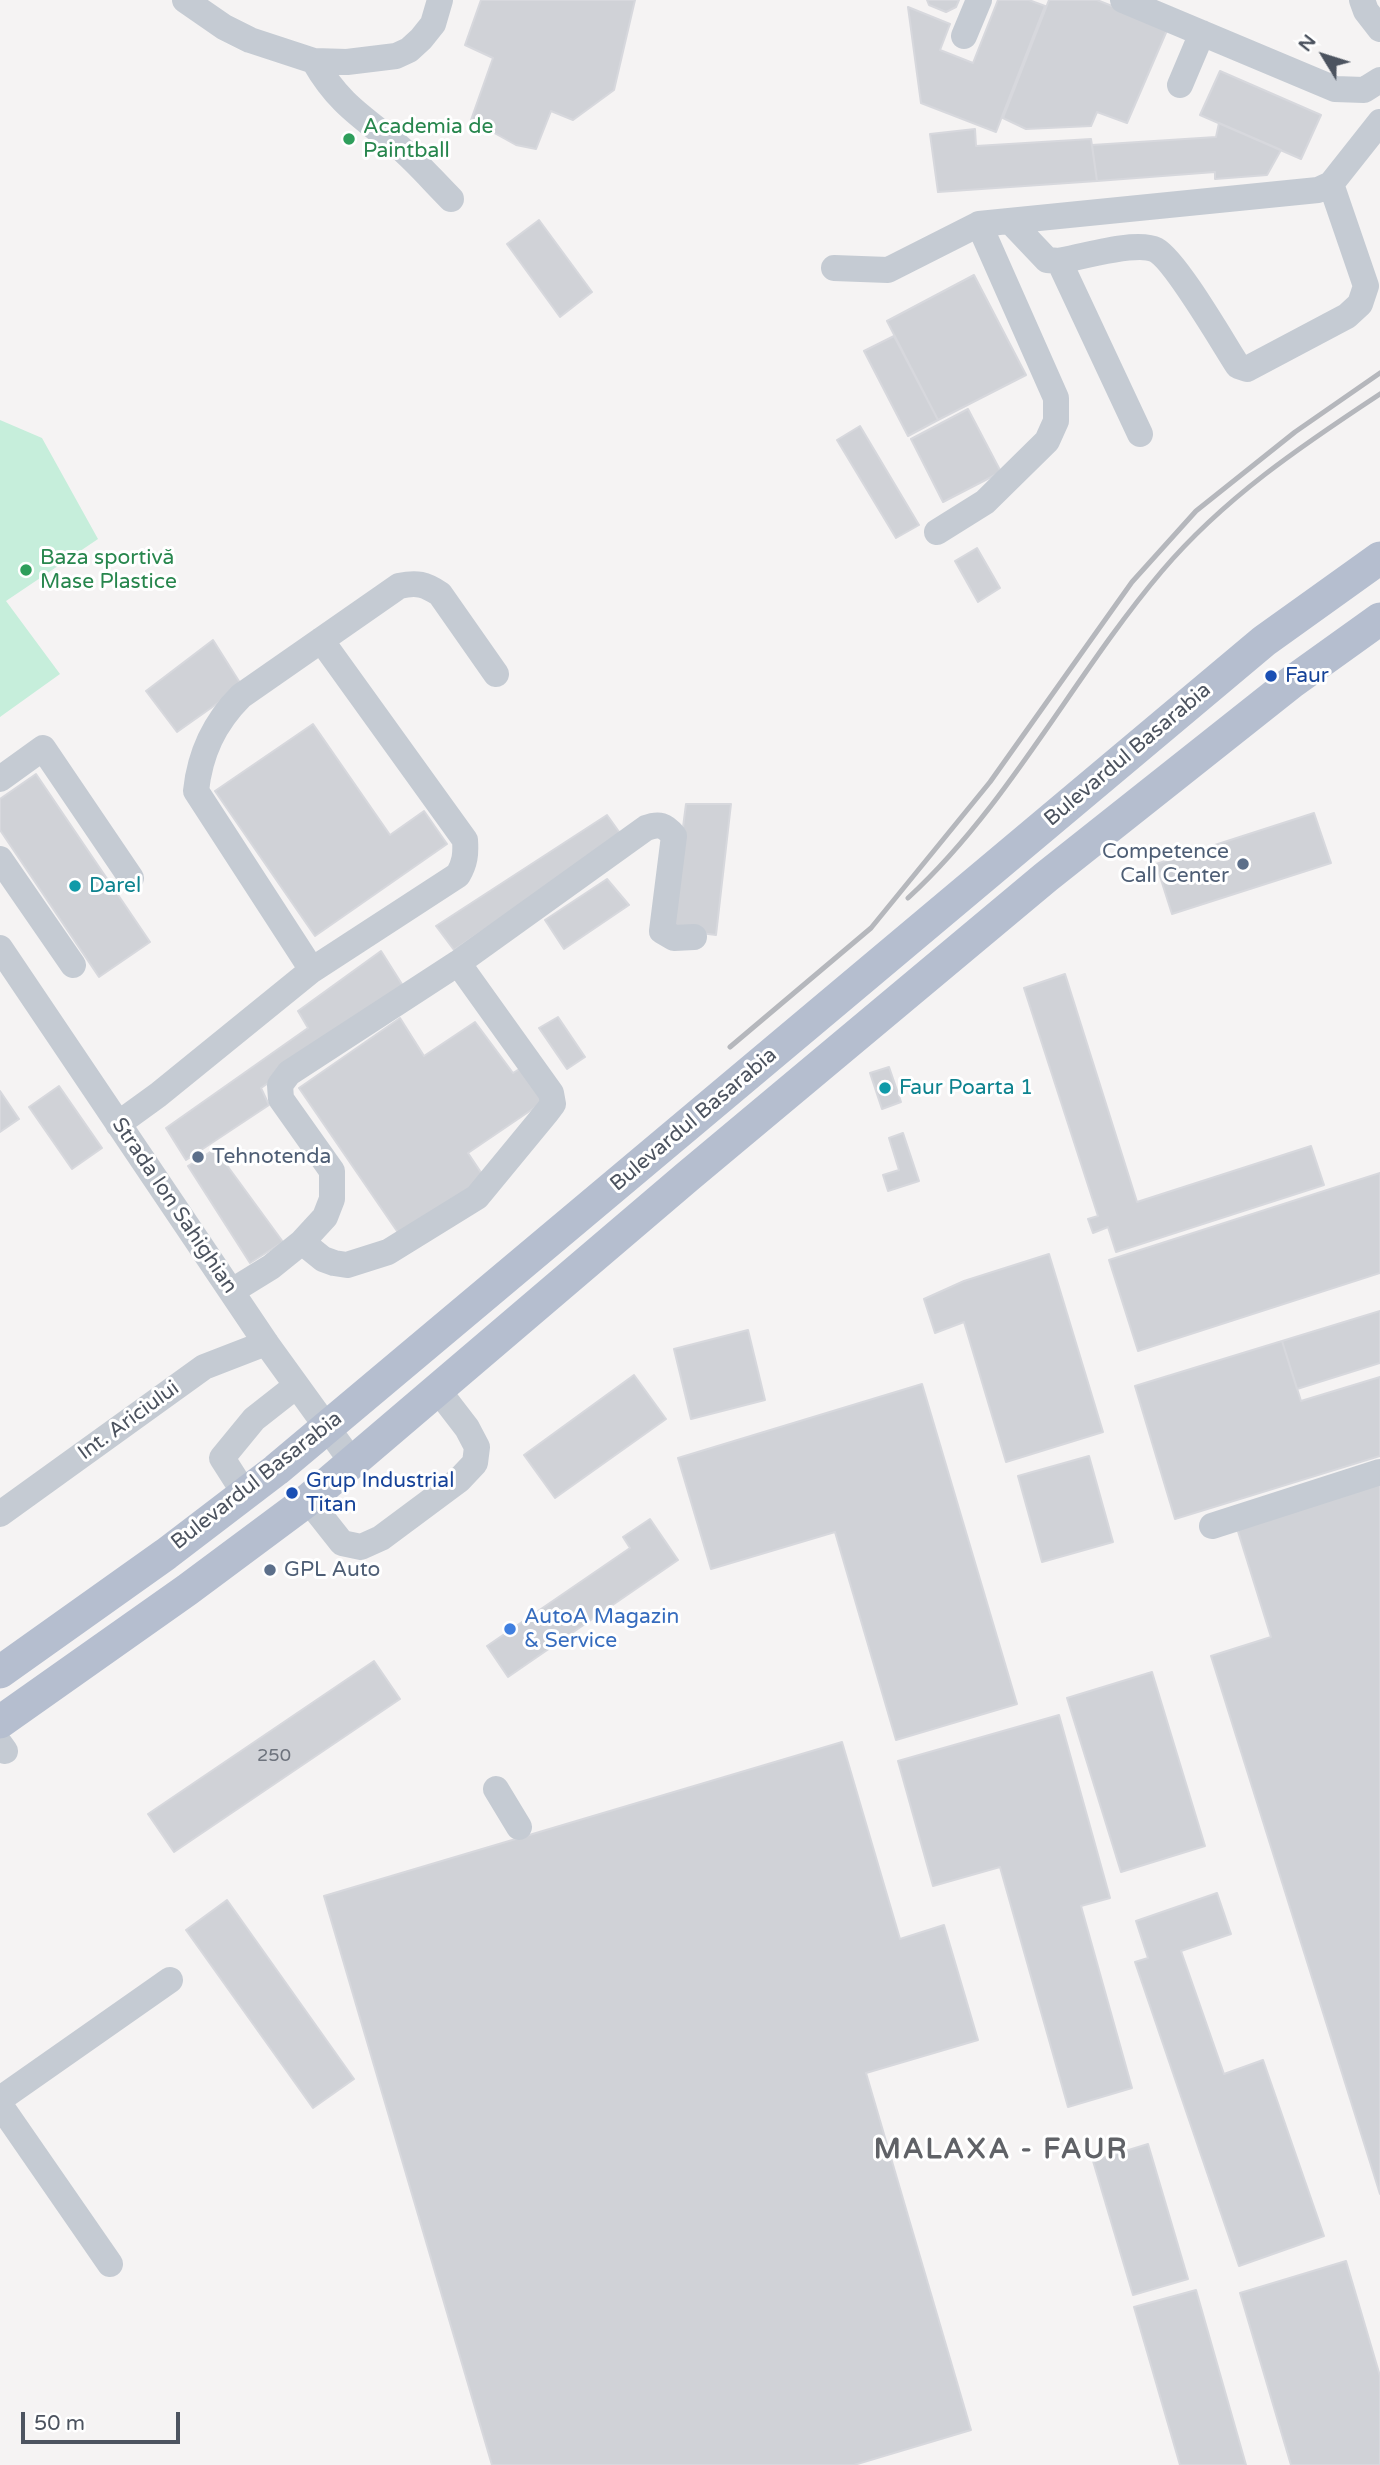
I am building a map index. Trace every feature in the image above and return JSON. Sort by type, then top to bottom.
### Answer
[{"type":"main road","name":"Bulevardul Basarabia","points":[[0,1672],[245,1494],[1254,650],[1380,558]]},
{"type":"main road","name":"Bulevardul Basarabia","points":[[2,1739],[187,1590],[308,1500],[1046,877],[1281,691],[1380,619]]},
{"type":"street","points":[[185,0],[224,27],[250,40],[314,61],[347,62],[396,56],[421,39],[433,24],[440,0]]},
{"type":"street","points":[[964,36],[979,0]]},
{"type":"street","points":[[1123,0],[1335,89],[1364,90],[1380,80]]},
{"type":"street","points":[[1362,0],[1366,11],[1380,29]]},
{"type":"street","points":[[1180,85],[1202,33]]},
{"type":"street","points":[[314,61],[328,85],[361,119],[398,146],[451,199]]},
{"type":"street","points":[[834,268],[888,270],[979,224],[1318,190],[1331,184],[1380,122]]},
{"type":"street","points":[[1010,220],[1047,260],[1059,261],[1136,247],[1156,250],[1171,264],[1238,366],[1247,369],[1348,316],[1360,304],[1366,286],[1331,184]]},
{"type":"street","points":[[937,533],[985,502],[1047,441],[1056,421],[1056,398],[979,224]]},
{"type":"street","points":[[1059,261],[1140,434]]},
{"type":"street","points":[[312,970],[196,791],[204,750],[223,714],[241,696],[399,586],[415,582],[440,594],[496,674]]},
{"type":"street","points":[[118,1124],[158,1095],[312,970],[458,875],[466,853],[465,840],[321,640]]},
{"type":"street","points":[[0,779],[43,748],[131,878]]},
{"type":"street","points":[[232,1291],[302,1242],[325,1217],[332,1199],[332,1171],[281,1099],[280,1085],[289,1073],[458,963],[646,828],[656,824],[665,826],[674,836],[662,931],[674,938],[694,936]]},
{"type":"street","points":[[0,859],[73,965]]},
{"type":"street","name":"Strada Ion Sahighian","points":[[0,948],[266,1343],[352,1462]]},
{"type":"street","points":[[302,1242],[313,1252],[334,1263],[347,1265],[388,1252],[477,1197],[553,1104],[551,1093],[458,963]]},
{"type":"street","name":"Int. Ariciului","points":[[0,1514],[204,1367],[266,1343]]},
{"type":"street","points":[[245,1494],[222,1458],[254,1419],[296,1386]]},
{"type":"street","points":[[308,1500],[342,1542],[361,1547],[381,1538],[459,1480],[475,1463],[477,1447],[467,1428],[437,1390]]},
{"type":"street","points":[[1212,1526],[1380,1472]]},
{"type":"street","points":[[496,1789],[519,1827]]},
{"type":"street","points":[[0,2099],[170,1980]]},
{"type":"street","points":[[0,2105],[110,2264]]},
{"type":"green space","name":"Baza sportivă Mase Plastice","points":[[0,420],[42,438],[98,539],[6,601],[60,674],[0,717]]},
{"type":"building","points":[[481,0],[635,0],[614,90],[573,120],[551,111],[536,149],[516,145],[471,120],[493,58],[465,45]]},
{"type":"building","points":[[927,0],[959,0],[956,7],[946,12],[929,5]]},
{"type":"building","points":[[998,0],[1029,0],[1045,6],[996,132],[921,103],[908,7],[950,24],[940,50],[973,63]]},
{"type":"building","points":[[1049,0],[1097,0],[1168,28],[1127,123],[1097,112],[1091,126],[1026,129],[1003,118]]},
{"type":"building","points":[[1220,71],[1321,115],[1301,159],[1200,115]]},
{"type":"building","points":[[1219,123],[1281,150],[1267,175],[1215,179],[1215,172],[1097,181],[1092,145],[1216,137]]},
{"type":"building","points":[[975,129],[976,146],[1091,139],[1097,181],[938,192],[930,134]]},
{"type":"building","points":[[539,220],[592,292],[560,317],[507,244]]},
{"type":"building","points":[[974,275],[1026,375],[938,420],[887,321]]},
{"type":"building","points":[[894,336],[938,420],[908,436],[864,351]]},
{"type":"building","points":[[968,409],[1001,472],[943,502],[911,439]]},
{"type":"building","points":[[860,426],[919,525],[896,538],[837,440]]},
{"type":"building","points":[[977,548],[1000,588],[978,602],[955,561]]},
{"type":"building","points":[[213,640],[242,686],[177,732],[146,691]]},
{"type":"building","points":[[313,724],[390,835],[424,811],[447,844],[315,936],[215,791]]},
{"type":"building","name":"Darel","points":[[36,774],[150,942],[99,977],[0,830],[0,799]]},
{"type":"building","points":[[686,804],[731,804],[716,935],[670,929]]},
{"type":"building","name":"Competence Call Center","points":[[1314,813],[1331,863],[1172,914],[1156,864]]},
{"type":"building","points":[[607,815],[622,836],[454,950],[436,926]]},
{"type":"building","points":[[607,879],[629,905],[564,949],[545,920]]},
{"type":"building","points":[[381,951],[405,989],[261,1088],[269,1105],[186,1160],[166,1128],[308,1028],[298,1011]]},
{"type":"building","points":[[1065,974],[1137,1202],[1311,1146],[1324,1185],[1116,1252],[1108,1227],[1093,1233],[1088,1219],[1098,1216],[1024,988]]},
{"type":"building","points":[[558,1017],[585,1057],[567,1069],[539,1028]]},
{"type":"building","points":[[400,1018],[424,1056],[475,1022],[513,1073],[521,1068],[543,1102],[468,1153],[486,1180],[399,1234],[299,1088]]},
{"type":"building","name":"Faur Poarta 1","points":[[889,1067],[901,1102],[882,1109],[870,1073]]},
{"type":"building","points":[[59,1086],[102,1148],[72,1169],[29,1107]]},
{"type":"building","points":[[0,1091],[19,1119],[0,1132]]},
{"type":"building","points":[[903,1133],[919,1181],[888,1191],[883,1175],[899,1170],[889,1138]]},
{"type":"building","points":[[215,1149],[283,1242],[250,1263],[188,1166]]},
{"type":"building","points":[[1380,1173],[1380,1273],[1138,1351],[1109,1260]]},
{"type":"building","points":[[1049,1254],[1103,1432],[1006,1462],[964,1322],[935,1333],[924,1299],[964,1281]]},
{"type":"building","points":[[1380,1311],[1380,1363],[1297,1389],[1282,1341]]},
{"type":"building","points":[[748,1330],[765,1400],[691,1419],[674,1349]]},
{"type":"building","points":[[1282,1341],[1301,1401],[1380,1377],[1380,1456],[1175,1519],[1135,1386]]},
{"type":"building","points":[[634,1375],[666,1419],[555,1498],[524,1455]]},
{"type":"building","points":[[922,1384],[1017,1704],[896,1740],[835,1532],[711,1569],[678,1458]]},
{"type":"building","points":[[1089,1456],[1113,1542],[1042,1562],[1018,1476]]},
{"type":"building","points":[[1380,1479],[1380,2194],[1211,1656],[1271,1637],[1236,1525]]},
{"type":"building","points":[[650,1519],[678,1560],[508,1677],[487,1646],[630,1548],[623,1537]]},
{"type":"building","points":[[374,1661],[400,1699],[174,1852],[148,1814]]},
{"type":"building","points":[[1152,1672],[1205,1846],[1121,1872],[1067,1698]]},
{"type":"building","points":[[1059,1715],[1110,1898],[1081,1906],[1132,2088],[1068,2107],[1000,1867],[933,1886],[898,1761]]},
{"type":"building","points":[[842,1742],[900,1939],[944,1925],[978,2040],[866,2073],[971,2430],[854,2465],[492,2465],[324,1896]]},
{"type":"building","points":[[1217,1893],[1231,1934],[1181,1951],[1224,2074],[1263,2060],[1324,2236],[1239,2266],[1135,1962],[1148,1958],[1136,1921]]},
{"type":"building","points":[[227,1900],[354,2079],[313,2108],[186,1930]]},
{"type":"building","points":[[1148,2144],[1188,2279],[1133,2295],[1093,2161]]},
{"type":"building","points":[[1346,2261],[1380,2376],[1380,2465],[1291,2465],[1240,2293]]},
{"type":"building","points":[[1196,2290],[1246,2465],[1180,2465],[1134,2307]]},
{"type":"railway","points":[[730,1047],[871,928],[990,782],[1132,582],[1196,511],[1295,432],[1380,373]]},
{"type":"railway","points":[[908,898],[945,861],[978,822],[1130,611],[1186,545],[1211,520],[1265,475],[1380,394]]},
{"type":"place","name":"Academia de Paintball","points":[[349,139]]},
{"type":"place","name":"Baza sportivă Mase Plastice","points":[[26,570]]},
{"type":"place","name":"Faur","points":[[1271,676]]},
{"type":"place","name":"Competence Call Center","points":[[1243,864]]},
{"type":"place","name":"Darel","points":[[75,886]]},
{"type":"place","name":"Faur Poarta 1","points":[[885,1088]]},
{"type":"place","name":"Tehnotenda","points":[[198,1157]]},
{"type":"place","name":"Grup Industrial Titan","points":[[292,1493]]},
{"type":"place","name":"GPL Auto","points":[[270,1570]]},
{"type":"place","name":"AutoA Magazin & Service","points":[[510,1629]]},
{"type":"district","name":"MALAXA - FAUR","points":[[1001,2151]]}]
